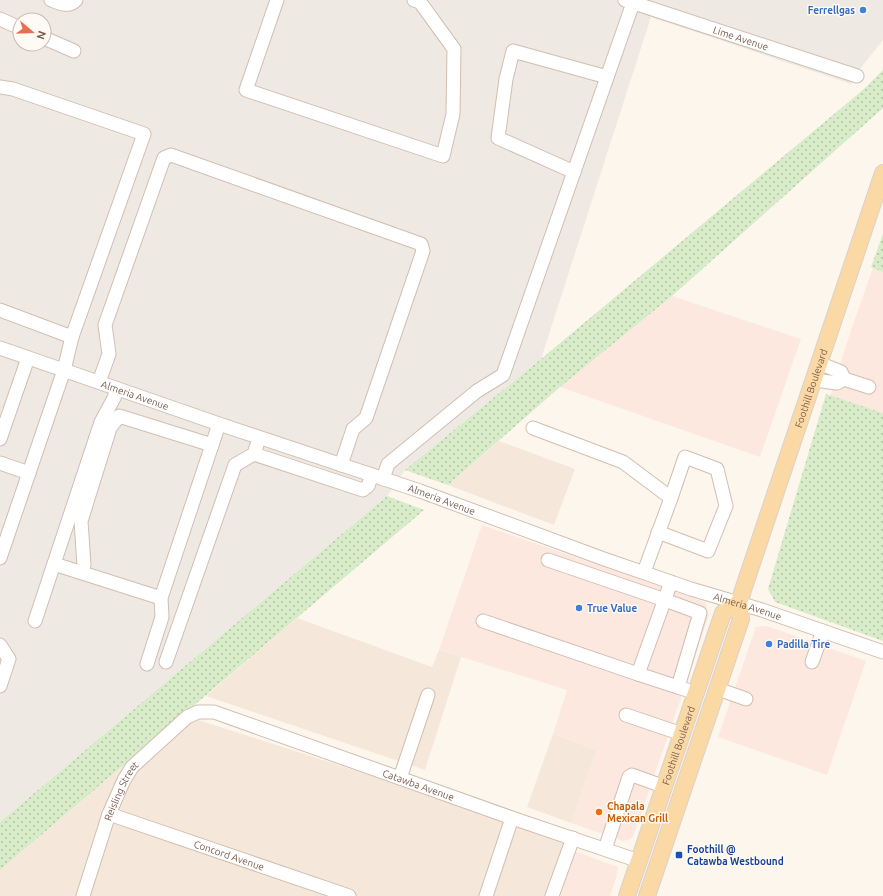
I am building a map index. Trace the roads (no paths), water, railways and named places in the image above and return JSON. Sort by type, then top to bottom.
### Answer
[{"type":"main road","name":"Foothill Boulevard","points":[[647,896],[741,619],[739,603],[883,173]]},
{"type":"main road","name":"Foothill Boulevard","points":[[627,896],[723,613],[739,603]]},
{"type":"street","points":[[51,0],[68,5],[76,0]]},
{"type":"street","points":[[276,0],[246,90],[443,156],[453,114],[454,49],[420,2],[414,0]]},
{"type":"street","points":[[254,454],[363,490],[388,464],[477,392],[503,375],[607,77],[629,1]]},
{"type":"street","name":"Lime Avenue","points":[[629,1],[857,76]]},
{"type":"street","points":[[0,19],[12,24]]},
{"type":"street","points":[[52,42],[74,52]]},
{"type":"street","points":[[574,172],[498,138],[506,79],[513,51],[607,77]]},
{"type":"street","points":[[0,87],[13,89],[144,134],[72,336],[64,370],[0,558]]},
{"type":"street","points":[[99,382],[109,354],[105,325],[164,158],[171,156],[420,244],[423,251],[366,418],[353,429],[341,465]]},
{"type":"street","points":[[0,310],[72,336]]},
{"type":"street","name":"Almeria Avenue","points":[[0,348],[259,438],[377,477],[604,559],[883,652]]},
{"type":"street","points":[[0,439],[28,358]]},
{"type":"street","points":[[819,363],[841,372],[844,379],[869,388]]},
{"type":"street","points":[[814,380],[837,383],[844,379]]},
{"type":"street","points":[[35,621],[101,422],[114,398],[117,389]]},
{"type":"street","points":[[81,572],[84,565],[81,521],[110,428],[119,416],[212,445]]},
{"type":"street","points":[[147,664],[162,617],[162,598],[219,424]]},
{"type":"street","points":[[533,428],[624,462],[671,498]]},
{"type":"street","points":[[166,662],[235,465],[254,454],[259,438]]},
{"type":"street","points":[[644,572],[658,532],[671,498],[685,456],[717,469],[726,506],[708,551],[658,532]]},
{"type":"street","points":[[0,463],[29,473]]},
{"type":"street","points":[[598,577],[604,559]]},
{"type":"street","points":[[548,560],[700,613],[678,686]]},
{"type":"street","points":[[54,564],[162,598]]},
{"type":"street","points":[[638,674],[671,582]]},
{"type":"street","points":[[483,621],[696,693]]},
{"type":"street","points":[[812,662],[823,631]]},
{"type":"street","points":[[0,645],[9,659],[0,686]]},
{"type":"street","points":[[718,689],[746,699]]},
{"type":"street","points":[[400,778],[428,694]]},
{"type":"street","name":"Catawba Avenue","points":[[198,712],[214,712],[512,818],[639,861]]},
{"type":"street","name":"Reisling Street","points":[[83,896],[109,814],[124,780],[132,767],[187,717],[198,712]]},
{"type":"street","points":[[626,715],[682,734]]},
{"type":"street","points":[[605,849],[629,776],[632,775],[665,787]]},
{"type":"street","name":"Concord Avenue","points":[[109,814],[349,896]]},
{"type":"street","points":[[486,896],[512,818]]},
{"type":"street","points":[[552,896],[573,838]]},
{"type":"place","name":"Ferrellgas","points":[[863,10]]},
{"type":"place","name":"True Value","points":[[579,608]]},
{"type":"place","name":"Padilla Tire","points":[[769,644]]},
{"type":"place","name":"Chapala Mexican Grill","points":[[599,812]]},
{"type":"place","name":"Foothill @ Catawba Westbound","points":[[679,855]]}]
